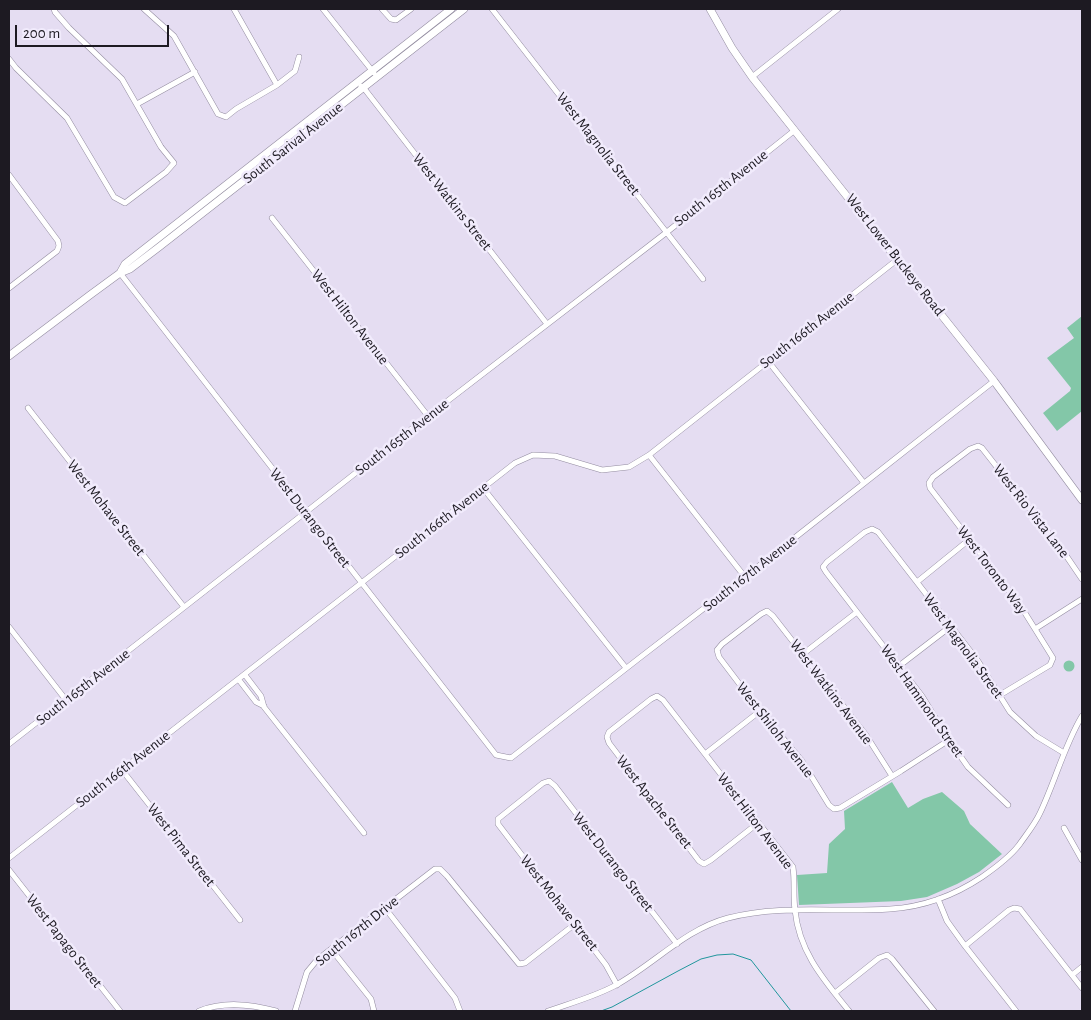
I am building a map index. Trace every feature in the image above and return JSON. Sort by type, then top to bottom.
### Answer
[{"type":"main road","name":"South Sarival Avenue","points":[[120,274],[125,264],[451,9]]},
{"type":"main road","name":"South Sarival Avenue","points":[[9,356],[159,247],[464,9]]},
{"type":"main road","name":"West Lower Buckeye Road","points":[[710,9],[732,48],[752,77],[994,381],[1082,500]]},
{"type":"street","points":[[9,59],[67,118],[114,197],[125,203],[166,172],[174,162],[161,147],[122,78],[70,28],[54,9]]},
{"type":"street","points":[[144,9],[174,36],[218,114],[226,117],[277,85],[295,71],[299,58]]},
{"type":"street","points":[[234,9],[277,85]]},
{"type":"street","points":[[323,9],[372,70],[380,74]]},
{"type":"street","points":[[382,9],[391,18],[396,20],[411,9]]},
{"type":"street","name":"West Magnolia Street","points":[[492,9],[703,279]]},
{"type":"street","points":[[752,77],[838,9]]},
{"type":"street","points":[[137,104],[195,72]]},
{"type":"street","points":[[353,85],[363,88]]},
{"type":"street","name":"West Watkins Street","points":[[363,88],[547,324]]},
{"type":"street","name":"South 165th Avenue","points":[[9,744],[428,416],[667,232],[795,130]]},
{"type":"street","points":[[9,175],[58,241],[59,246],[57,251],[9,287]]},
{"type":"street","name":"West Hilton Avenue","points":[[272,218],[428,416]]},
{"type":"street","name":"South 166th Avenue","points":[[9,858],[515,463],[533,455],[555,456],[602,470],[629,467],[650,454],[898,259]]},
{"type":"street","name":"West Durango Street","points":[[120,274],[360,584],[496,755],[503,758]]},
{"type":"street","points":[[768,361],[864,483]]},
{"type":"street","name":"South 167th Avenue","points":[[503,758],[511,758],[994,381]]},
{"type":"street","name":"West Mohave Street","points":[[28,408],[184,607]]},
{"type":"street","name":"West Toronto Way","points":[[978,446],[970,449],[934,477],[929,483],[930,488],[1020,604],[1053,658],[1050,665],[1000,695]]},
{"type":"street","name":"West Rio Vista Lane","points":[[978,446],[982,448],[994,463],[1065,554],[1082,579]]},
{"type":"street","points":[[650,454],[745,577]]},
{"type":"street","points":[[483,488],[626,668]]},
{"type":"street","name":"West Magnolia Street","points":[[872,528],[878,532],[978,661],[1010,712],[1036,736],[1064,753]]},
{"type":"street","name":"West Hammond Street","points":[[872,528],[823,567],[922,696],[968,767],[1008,805]]},
{"type":"street","points":[[917,582],[970,539]]},
{"type":"street","points":[[1036,629],[1082,599]]},
{"type":"street","name":"West Shiloh Avenue","points":[[767,611],[716,650],[719,658],[760,711],[802,761],[829,805],[834,809],[840,808],[892,776]]},
{"type":"street","name":"West Watkins Avenue","points":[[767,611],[774,616],[866,735],[892,776]]},
{"type":"street","points":[[803,654],[857,612]]},
{"type":"street","points":[[899,666],[951,626]]},
{"type":"street","points":[[9,627],[66,700]]},
{"type":"street","points":[[245,675],[261,696],[264,707]]},
{"type":"street","points":[[239,680],[256,702],[264,707],[364,833]]},
{"type":"street","points":[[250,694],[256,690]]},
{"type":"street","name":"West Hilton Avenue","points":[[607,737],[609,732],[657,696],[663,700],[793,868],[795,910],[802,943],[809,958],[849,1011]]},
{"type":"street","points":[[705,754],[760,711]]},
{"type":"street","points":[[548,1011],[606,990],[699,930],[725,918],[751,912],[891,909],[938,899],[967,886],[1006,859],[1018,846],[1040,814],[1064,753],[1082,716]]},
{"type":"street","name":"West Apache Street","points":[[607,737],[609,743],[704,864],[758,823]]},
{"type":"street","points":[[892,776],[949,740]]},
{"type":"street","name":"West Pima Street","points":[[122,770],[240,920]]},
{"type":"street","name":"West Durango Street","points":[[549,781],[555,786],[677,944]]},
{"type":"street","name":"West Mohave Street","points":[[549,781],[543,783],[498,819],[498,824],[576,924],[606,965],[617,984]]},
{"type":"street","points":[[1064,828],[1082,860]]},
{"type":"street","name":"South 167th Drive","points":[[295,1011],[308,972],[317,960],[435,869],[440,869],[519,964],[525,963],[576,924]]},
{"type":"street","name":"West Papago Street","points":[[9,870],[120,1011]]},
{"type":"street","points":[[938,899],[947,921],[1016,1011]]},
{"type":"street","points":[[385,908],[455,998],[460,1011]]},
{"type":"street","points":[[965,946],[1009,910],[1014,908],[1020,909],[1082,988]]},
{"type":"street","points":[[332,949],[371,999],[374,1011]]},
{"type":"street","points":[[834,993],[879,958],[887,955],[934,1011]]},
{"type":"street","points":[[1072,975],[1082,967]]},
{"type":"street","points":[[199,1011],[233,1004],[276,1011]]},
{"type":"green space","points":[[1082,316],[1082,411],[1057,431],[1043,413],[1070,391],[1071,388],[1047,358],[1074,338],[1067,328]]},
{"type":"green space","points":[[1069,660],[1075,666],[1069,672],[1063,666]]},
{"type":"green space","points":[[892,782],[908,808],[923,799],[942,792],[964,811],[970,824],[1002,854],[979,872],[927,897],[901,901],[799,905],[797,875],[827,873],[829,844],[845,829],[844,811]]},
{"type":"waterway","points":[[601,1011],[612,1007],[701,959],[733,954],[751,960],[791,1011]]}]
